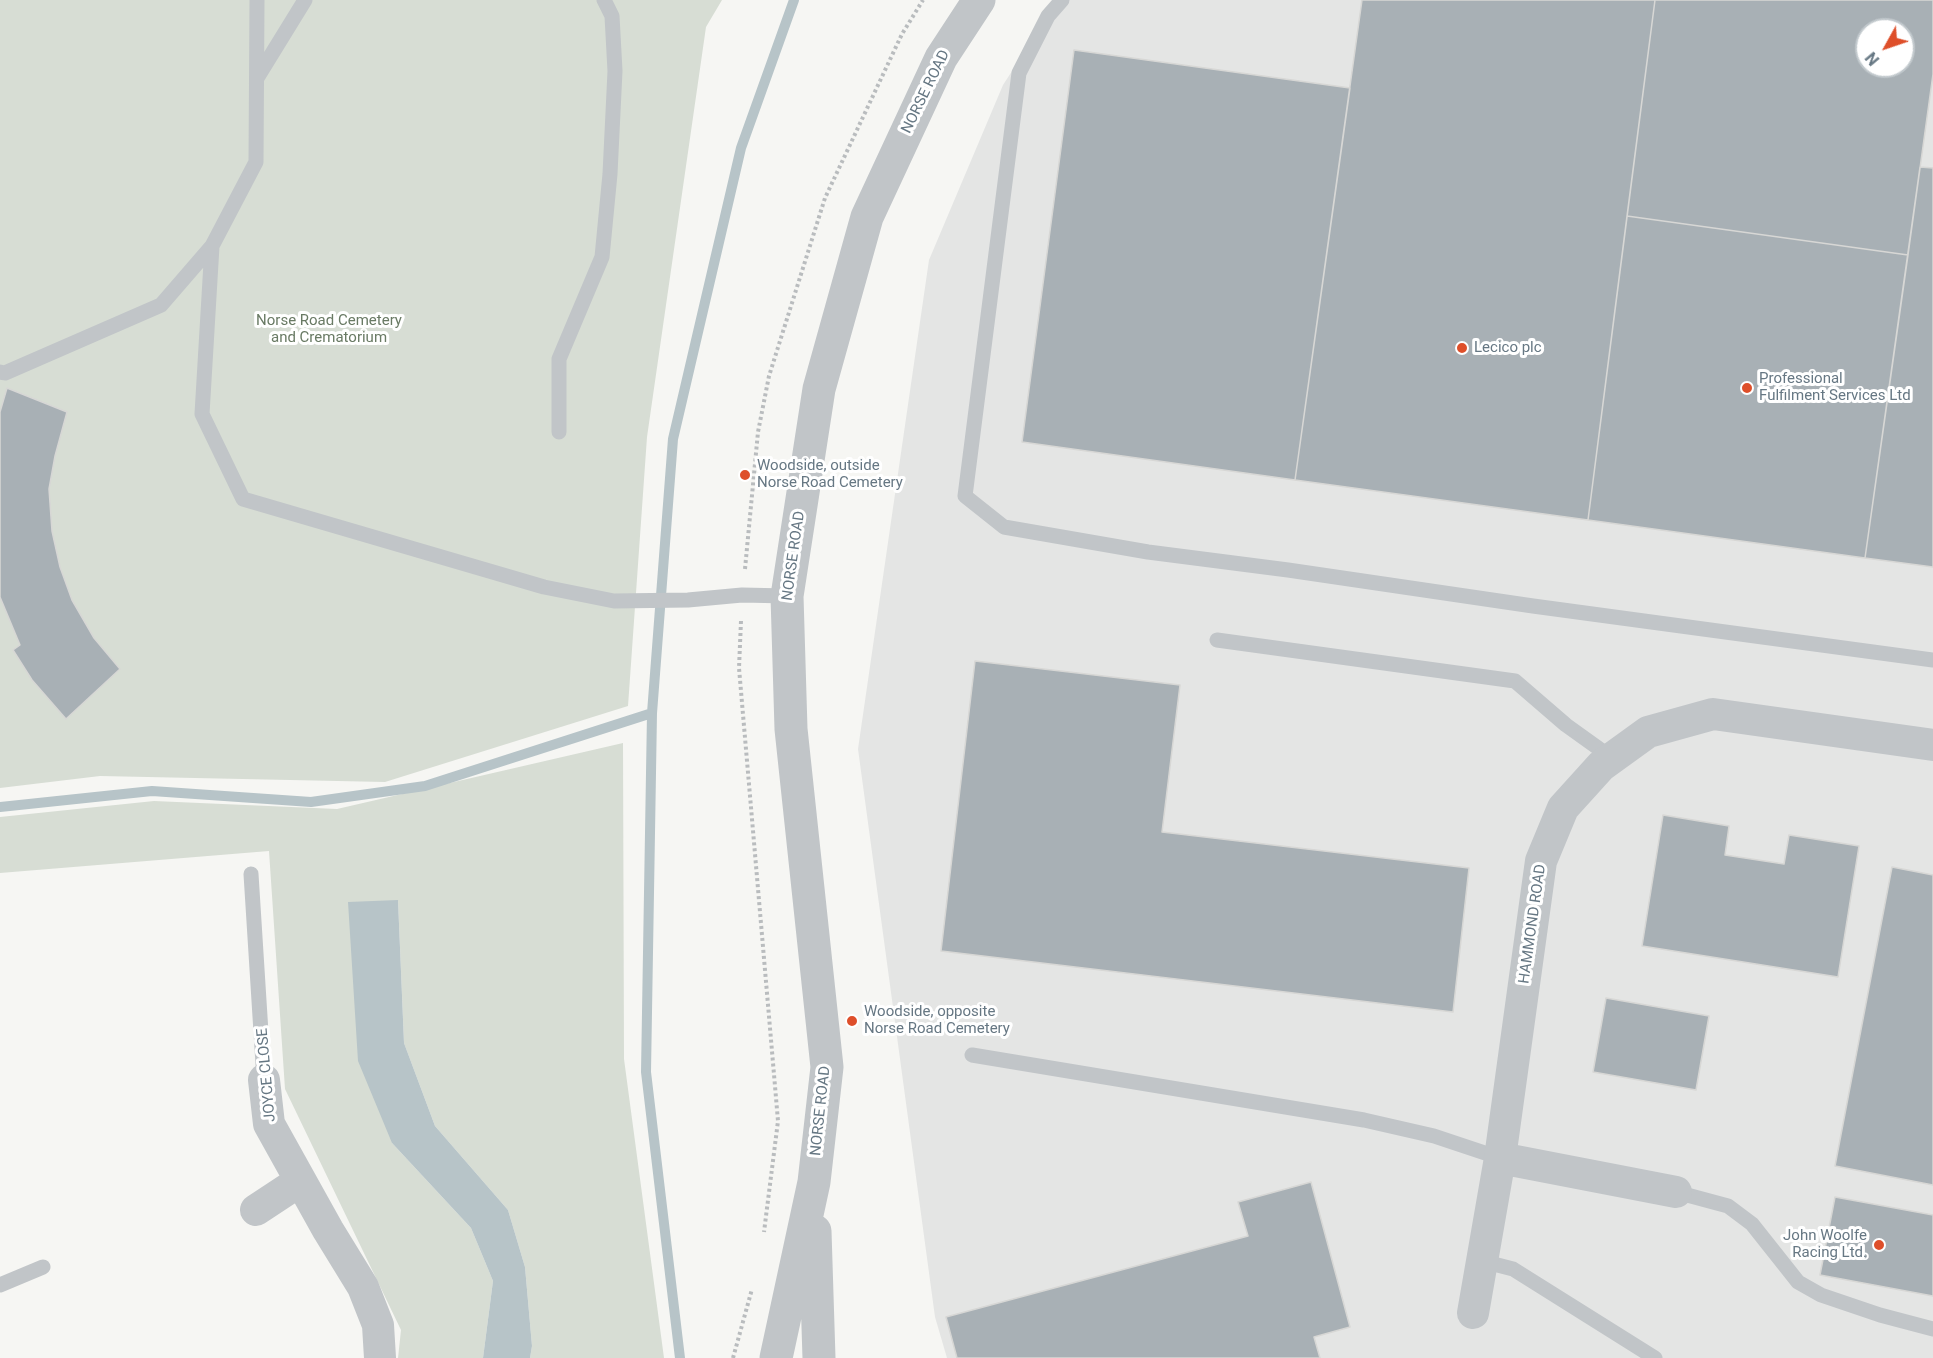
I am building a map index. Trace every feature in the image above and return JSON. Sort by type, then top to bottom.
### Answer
[{"type":"street","name":"NORSE ROAD","points":[[776,1358],[814,1182],[827,1067],[791,729],[787,596],[819,389],[867,217],[941,58],[979,0]]},
{"type":"street","name":"HAMMOND ROAD","points":[[1473,1313],[1500,1158],[1541,861],[1563,808],[1601,766],[1648,732],[1713,714],[1933,745]]},
{"type":"street","name":"JOYCE CLOSE","points":[[264,1080],[269,1124],[363,1287],[378,1325],[380,1358]]},
{"type":"street","points":[[1500,1158],[1676,1192]]},
{"type":"street","points":[[256,1210],[300,1181]]},
{"type":"street","name":"NORSE ROAD","points":[[814,1182],[819,1358]]},
{"type":"lane","points":[[0,372],[5,373],[161,305],[212,246],[256,162],[257,0]]},
{"type":"lane","points":[[257,78],[305,0]]},
{"type":"lane","points":[[604,0],[612,16]]},
{"type":"lane","points":[[559,432],[559,359],[602,257],[610,174],[615,82],[612,16],[616,0]]},
{"type":"lane","points":[[1062,0],[1048,16],[1019,73],[965,496],[1004,527],[1148,552],[1933,660]]},
{"type":"lane","points":[[212,246],[202,414],[243,499],[544,587],[614,601],[688,600],[742,595],[787,596]]},
{"type":"lane","points":[[1217,640],[1515,681],[1566,725],[1612,758]]},
{"type":"lane","name":"JOYCE CLOSE","points":[[251,874],[264,1080]]},
{"type":"lane","points":[[972,1055],[1364,1120],[1434,1136],[1500,1158]]},
{"type":"lane","points":[[1676,1192],[1728,1206],[1752,1224],[1798,1282],[1821,1295],[1880,1315],[1933,1329]]},
{"type":"lane","points":[[1482,1261],[1512,1269],[1650,1357]]},
{"type":"lane","points":[[0,1285],[43,1267]]},
{"type":"shaded area","points":[[1058,0],[1933,0],[1933,1358],[947,1358],[935,1317],[858,749],[929,260],[1003,85]]},
{"type":"shaded area","points":[[398,900],[404,1043],[435,1126],[508,1210],[525,1267],[532,1346],[530,1358],[483,1358],[493,1281],[471,1228],[392,1143],[358,1061],[348,902]]},
{"type":"green space","name":"Norse Road Cemetery and Crematorium","points":[[0,0],[722,0],[706,27],[647,437],[628,706],[385,782],[100,776],[0,788]]},
{"type":"green space","points":[[623,743],[624,1059],[664,1358],[530,1358],[532,1346],[525,1267],[508,1210],[435,1126],[404,1043],[398,900],[392,1143],[471,1228],[493,1281],[483,1358],[398,1358],[401,1330],[285,1089],[269,851],[0,873],[0,817],[154,801],[337,809]]},
{"type":"building","name":"Lecico plc","points":[[1362,0],[1655,0],[1588,520],[1295,480]]},
{"type":"building","points":[[1655,0],[1933,0],[1933,74],[1908,255],[1627,216]]},
{"type":"building","points":[[1074,50],[1350,88],[1295,480],[1022,442]]},
{"type":"building","points":[[1920,167],[1933,168],[1933,567],[1865,558]]},
{"type":"building","name":"Professional Fulfilment Services Ltd","points":[[1627,216],[1908,255],[1865,558],[1588,520]]},
{"type":"building","points":[[7,388],[67,412],[49,489],[52,531],[60,567],[72,600],[94,638],[120,669],[66,719],[32,680],[13,650],[20,645],[0,597],[0,412]]},
{"type":"building","points":[[975,661],[1180,685],[1162,832],[1469,868],[1453,1012],[941,951]]},
{"type":"building","points":[[1663,815],[1729,826],[1725,855],[1784,864],[1789,835],[1859,846],[1838,977],[1642,946]]},
{"type":"building","points":[[1892,867],[1933,875],[1933,1185],[1835,1166]]},
{"type":"building","points":[[1606,998],[1709,1016],[1696,1090],[1593,1072]]},
{"type":"building","points":[[1311,1182],[1350,1327],[1314,1337],[1320,1358],[957,1358],[946,1317],[1248,1236],[1238,1202]]},
{"type":"building","name":"John Woolfe Racing Ltd.","points":[[1835,1197],[1933,1215],[1933,1296],[1820,1275]]},
{"type":"waterway","points":[[680,1358],[646,1072],[652,713],[673,439],[741,148],[794,0]]},
{"type":"waterway","points":[[0,807],[152,791],[311,802],[425,786],[652,713]]},
{"type":"place","name":"Lecico plc","points":[[1462,348]]},
{"type":"place","name":"Professional Fulfilment Services Ltd","points":[[1747,388]]},
{"type":"place","name":"Woodside, outside Norse Road Cemetery","points":[[745,475]]},
{"type":"place","name":"Woodside, opposite Norse Road Cemetery","points":[[852,1021]]},
{"type":"place","name":"John Woolfe Racing Ltd.","points":[[1879,1245]]}]
